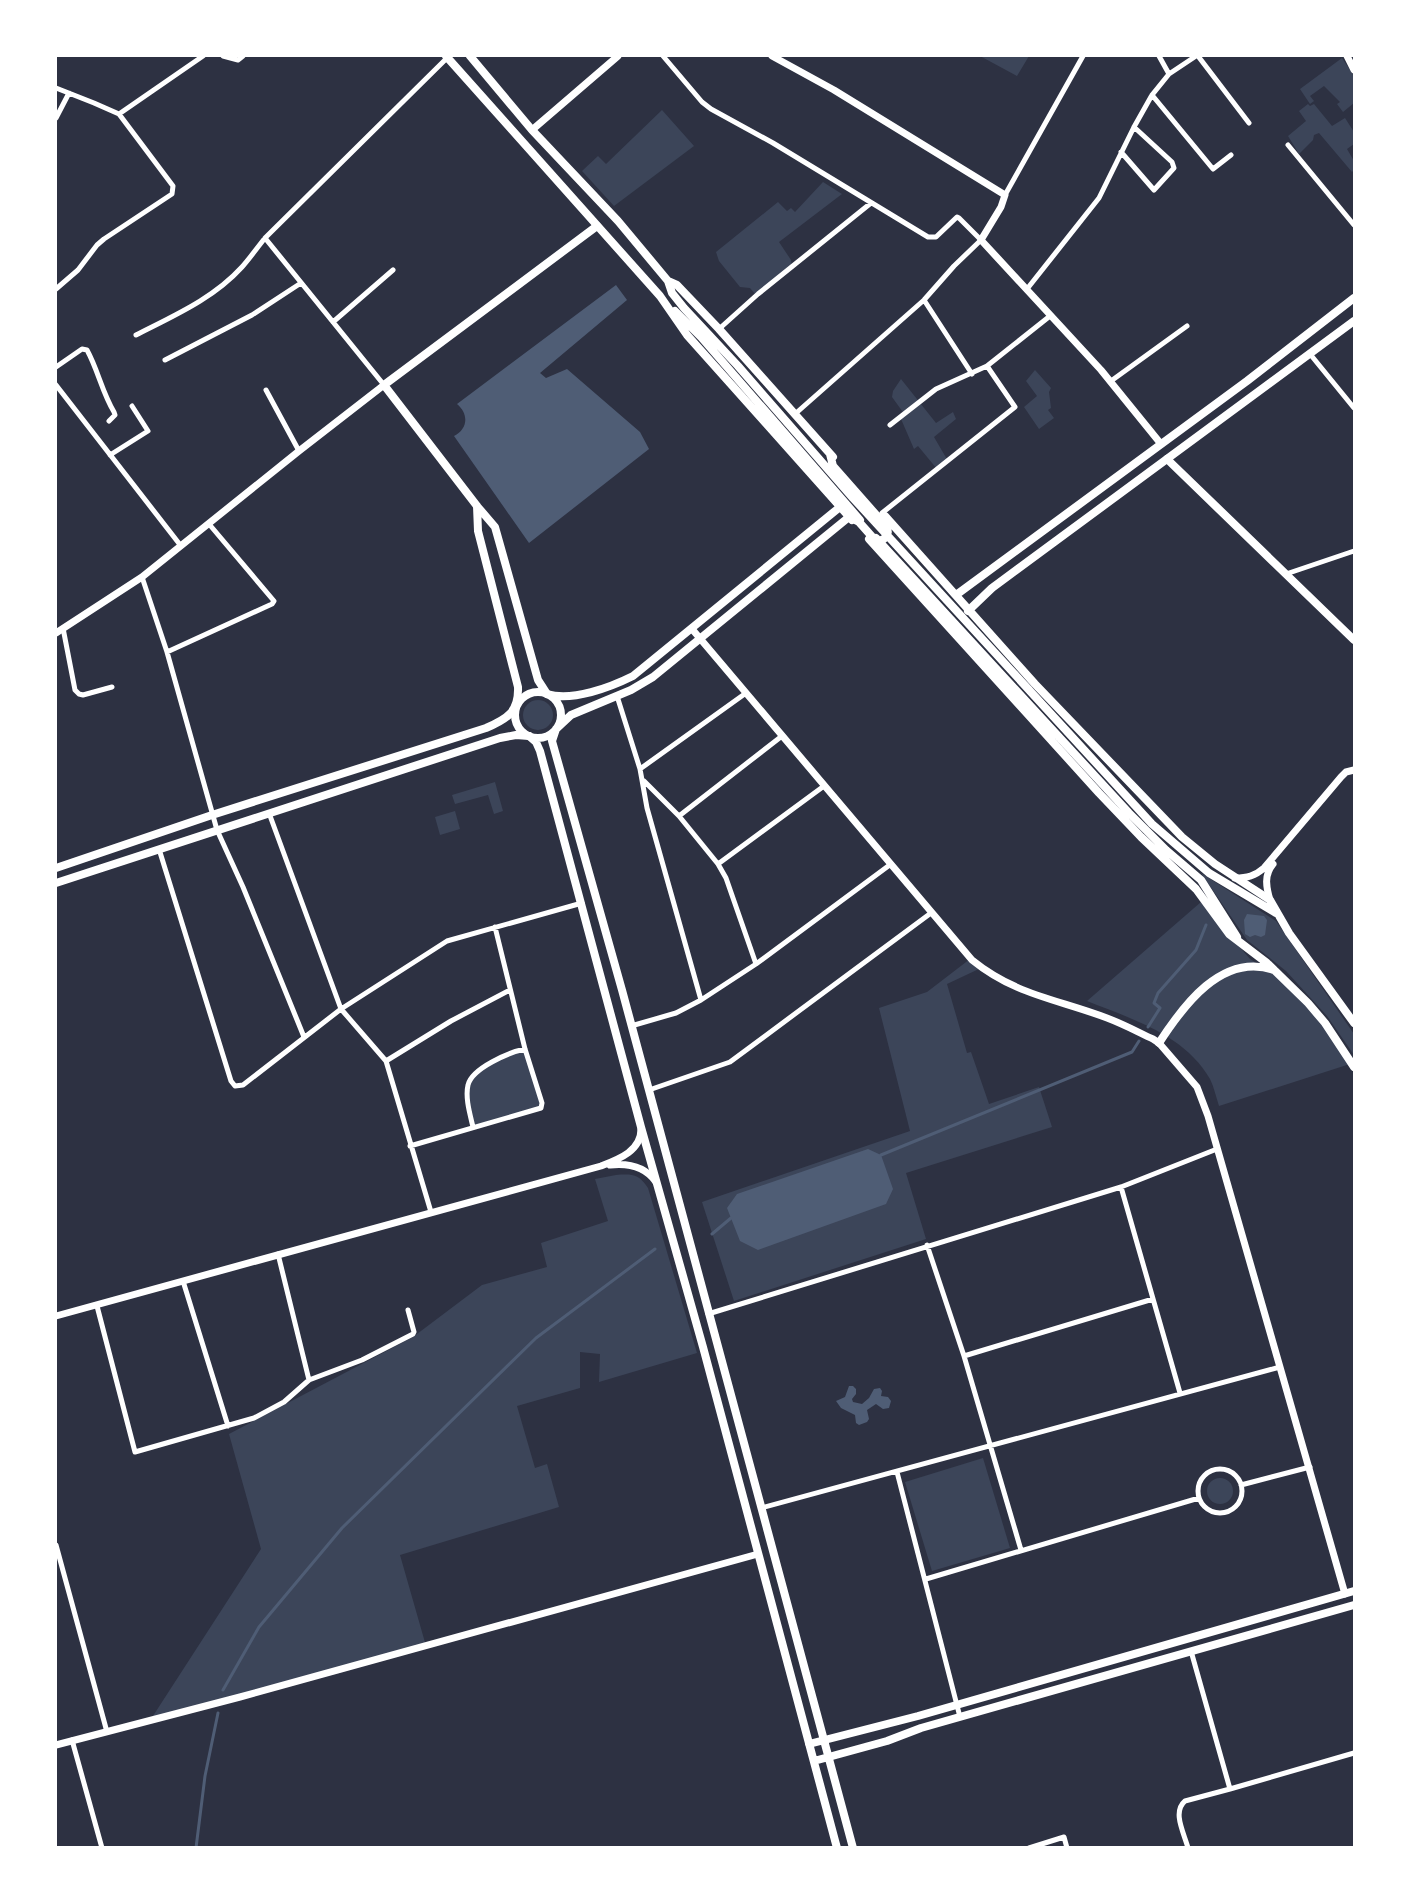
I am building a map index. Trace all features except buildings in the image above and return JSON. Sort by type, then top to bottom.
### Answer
[{"type":"main road","points":[[447,56],[660,296],[738,366],[861,506],[1152,824],[1209,873],[1272,910],[1278,916]]},
{"type":"main road","points":[[470,56],[532,130],[618,221],[668,281],[672,293],[704,334],[846,504],[1137,822],[1201,880],[1245,947]]},
{"type":"main road","points":[[597,226],[384,385],[495,527],[537,680],[547,694],[553,697],[560,710],[561,717],[552,735],[553,747],[622,990],[853,1848]]},
{"type":"main road","points":[[668,281],[677,285],[718,329],[1058,709],[1190,845],[1270,900],[1278,916],[1354,1023]]},
{"type":"main road","points":[[660,296],[687,335],[1037,726],[1141,837],[1196,889],[1221,925],[1277,971],[1308,1003],[1325,1023],[1354,1067]]},
{"type":"main road","points":[[947,625],[956,596],[1354,298]]},
{"type":"main road","points":[[934,611],[968,611],[992,588],[1354,321]]},
{"type":"main road","points":[[830,454],[833,466],[886,526],[887,534],[884,539],[875,540],[859,522],[849,517]]},
{"type":"main road","points":[[1167,459],[1354,640]]},
{"type":"main road","points":[[477,506],[478,531],[517,681],[519,694],[514,716],[519,729],[534,740],[540,751],[837,1848]]},
{"type":"main road","points":[[56,868],[212,815],[486,728],[506,718],[528,694],[541,692],[554,696],[570,696],[597,690],[627,679],[640,672],[840,507]]},
{"type":"main road","points":[[56,883],[500,738],[516,735],[543,737],[571,715],[646,682],[849,517]]},
{"type":"main road","points":[[1037,726],[1026,707],[1010,688],[1009,682],[1012,678],[1017,676],[1022,678],[1040,697],[1058,709]]},
{"type":"main road","points":[[1159,1043],[1179,1014],[1227,971],[1244,967],[1260,967],[1277,971]]},
{"type":"main road","points":[[606,994],[622,990]]},
{"type":"main road","points":[[729,1446],[743,1442]]},
{"type":"main road","points":[[809,1744],[956,1705],[1354,1591]]},
{"type":"main road","points":[[814,1761],[1354,1605]]},
{"type":"main road","points":[[1298,1607],[1302,1620]]},
{"type":"main road","points":[[1187,1639],[1191,1652]]},
{"type":"street","points":[[119,114],[203,56]]},
{"type":"street","points":[[223,56],[238,60],[243,56]]},
{"type":"street","points":[[136,335],[189,308],[218,288],[241,268],[265,238],[447,56]]},
{"type":"street","points":[[532,130],[618,56]]},
{"type":"street","points":[[663,56],[702,102],[932,238],[936,237],[954,218],[959,218],[1111,381],[1161,444]]},
{"type":"street","points":[[772,56],[843,96],[1005,195]]},
{"type":"street","points":[[795,414],[924,300],[981,240],[1083,56]]},
{"type":"street","points":[[1159,56],[1169,74]]},
{"type":"street","points":[[1027,289],[1099,198],[1152,94],[1169,74],[1197,56],[1249,123]]},
{"type":"street","points":[[1347,56],[1354,70]]},
{"type":"street","points":[[56,88],[119,114],[173,186],[173,192],[104,239],[72,276],[56,289]]},
{"type":"street","points":[[56,118],[69,93]]},
{"type":"street","points":[[1152,94],[1213,169],[1231,155]]},
{"type":"street","points":[[1121,152],[1154,190],[1174,168],[1172,162],[1134,127]]},
{"type":"street","points":[[1288,145],[1354,225]]},
{"type":"street","points":[[718,329],[871,203]]},
{"type":"street","points":[[112,687],[83,695],[75,690],[58,630],[142,577],[384,385],[265,238]]},
{"type":"street","points":[[333,322],[393,270]]},
{"type":"street","points":[[165,360],[252,315],[301,283]]},
{"type":"street","points":[[924,300],[972,374]]},
{"type":"street","points":[[890,424],[936,389],[987,366],[1050,316]]},
{"type":"street","points":[[1111,381],[1187,326]]},
{"type":"street","points":[[56,367],[82,349],[87,350],[115,415],[110,421]]},
{"type":"street","points":[[1310,354],[1354,408]]},
{"type":"street","points":[[882,513],[1015,406],[987,366]]},
{"type":"street","points":[[56,385],[181,546]]},
{"type":"street","points":[[266,390],[299,451]]},
{"type":"street","points":[[110,455],[148,431],[132,406]]},
{"type":"street","points":[[167,652],[272,604],[274,601],[273,597],[209,524]]},
{"type":"street","points":[[1286,574],[1354,551]]},
{"type":"street","points":[[142,577],[167,652],[217,830],[243,887],[304,1037]]},
{"type":"street","points":[[692,629],[972,960],[986,971],[1026,992],[1107,1018],[1159,1043],[1197,1087],[1218,1149],[1345,1594]]},
{"type":"street","points":[[640,769],[746,693]]},
{"type":"street","points":[[617,696],[640,769],[647,807],[700,1000]]},
{"type":"street","points":[[679,816],[782,736]]},
{"type":"street","points":[[1235,878],[1246,878],[1259,872],[1341,777],[1346,772],[1354,770]]},
{"type":"street","points":[[643,780],[679,816],[718,864],[726,878],[756,964]]},
{"type":"street","points":[[718,864],[824,786]]},
{"type":"street","points":[[269,813],[341,1009],[386,1061],[430,1212]]},
{"type":"street","points":[[1270,900],[1266,876],[1285,844]]},
{"type":"street","points":[[159,849],[231,1081],[235,1086],[243,1085],[341,1009],[447,941],[582,903]]},
{"type":"street","points":[[631,1026],[676,1013],[700,1000],[756,964],[891,864]]},
{"type":"street","points":[[649,1090],[730,1062],[931,913]]},
{"type":"street","points":[[410,1146],[541,1108],[542,1103],[525,1049],[495,927]]},
{"type":"street","points":[[386,1061],[451,1021],[510,990]]},
{"type":"street","points":[[472,1127],[467,1086],[471,1077],[509,1052],[525,1049]]},
{"type":"street","points":[[602,1166],[631,1151],[639,1141],[641,1127]]},
{"type":"street","points":[[708,1314],[1121,1187],[1218,1149]]},
{"type":"street","points":[[56,1316],[602,1166],[619,1164],[640,1168],[648,1173],[657,1184]]},
{"type":"street","points":[[1121,1187],[1180,1393]]},
{"type":"street","points":[[927,1245],[964,1356],[1021,1550]]},
{"type":"street","points":[[278,1254],[309,1380]]},
{"type":"street","points":[[183,1281],[228,1426]]},
{"type":"street","points":[[964,1356],[1153,1299]]},
{"type":"street","points":[[97,1306],[135,1452],[254,1419],[285,1402],[309,1380],[362,1360],[413,1334],[408,1310]]},
{"type":"street","points":[[761,1508],[1280,1367]]},
{"type":"street","points":[[1241,1485],[1310,1467]]},
{"type":"street","points":[[1221,1469],[1234,1474],[1241,1485],[1240,1500],[1230,1511],[1215,1513],[1208,1510],[1199,1498],[1198,1491],[1202,1478],[1214,1470],[1221,1469]]},
{"type":"street","points":[[897,1472],[960,1717]]},
{"type":"street","points":[[926,1579],[1199,1498]]},
{"type":"street","points":[[56,1545],[107,1732]]},
{"type":"street","points":[[56,1745],[200,1708],[758,1554]]},
{"type":"street","points":[[1191,1652],[1230,1789]]},
{"type":"street","points":[[72,1740],[102,1848]]},
{"type":"street","points":[[1188,1848],[1178,1812],[1185,1801],[1354,1753]]},
{"type":"street","points":[[1029,1848],[1064,1837],[1067,1848]]},
{"type":"shaded area","points":[[980,56],[1029,56],[1017,76]]},
{"type":"shaded area","points":[[1342,58],[1354,76],[1354,103],[1343,112],[1337,104],[1340,102],[1324,86],[1310,96],[1314,101],[1310,104],[1300,89]]},
{"type":"shaded area","points":[[1308,104],[1310,106],[1314,104],[1332,126],[1345,118],[1354,132],[1354,144],[1347,149],[1354,161],[1352,172],[1319,133],[1314,135],[1313,140],[1299,154],[1288,136],[1306,121],[1299,111]]},
{"type":"shaded area","points":[[662,110],[694,146],[614,206],[582,171],[598,156],[606,164]]},
{"type":"shaded area","points":[[823,182],[842,194],[779,242],[791,260],[792,267],[755,294],[750,288],[740,287],[719,261],[716,252],[778,202],[787,211],[791,208],[795,212]]},
{"type":"shaded area","points":[[616,285],[627,300],[540,373],[546,378],[567,369],[640,432],[649,449],[529,543],[454,436],[462,429],[465,421],[464,412],[457,404]]},
{"type":"shaded area","points":[[1035,370],[1051,388],[1049,392],[1051,408],[1048,410],[1054,418],[1039,429],[1024,407],[1037,396],[1026,381]]},
{"type":"shaded area","points":[[901,379],[936,423],[953,412],[956,419],[934,437],[948,461],[937,469],[918,446],[914,449],[901,419],[905,415],[892,397]]},
{"type":"shaded area","points":[[538,700],[549,704],[553,715],[549,726],[538,730],[527,726],[523,715],[527,704]]},
{"type":"shaded area","points":[[495,782],[503,811],[494,814],[488,795],[455,804],[452,795]]},
{"type":"shaded area","points":[[455,811],[460,829],[440,835],[435,817]]},
{"type":"shaded area","points":[[1201,873],[1276,921],[1354,1034],[1354,1055],[1327,1016],[1286,971],[1247,940]]},
{"type":"shaded area","points":[[1201,902],[1250,959],[1294,987],[1353,1063],[1219,1106],[1210,1079],[1187,1051],[1156,1030],[1087,1001]]},
{"type":"shaded area","points":[[1247,914],[1264,916],[1267,920],[1265,935],[1250,937],[1245,934],[1244,920]]},
{"type":"shaded area","points":[[970,959],[981,968],[947,984],[967,1053],[971,1052],[989,1104],[1039,1087],[1052,1127],[906,1173],[926,1239],[734,1301],[702,1202],[910,1131],[879,1008],[927,992]]},
{"type":"shaded area","points":[[525,1049],[541,1108],[473,1127],[468,1101],[471,1077],[494,1062]]},
{"type":"shaded area","points":[[868,1149],[881,1155],[893,1189],[886,1204],[758,1250],[740,1241],[727,1208],[737,1194]]},
{"type":"shaded area","points":[[616,1175],[635,1176],[648,1188],[697,1353],[599,1382],[600,1354],[580,1352],[580,1388],[517,1406],[535,1468],[547,1464],[559,1507],[400,1555],[426,1646],[340,1673],[151,1719],[261,1549],[229,1434],[413,1337],[482,1285],[547,1267],[541,1243],[608,1221],[595,1179]]},
{"type":"shaded area","points":[[849,1386],[856,1389],[853,1402],[862,1404],[874,1389],[880,1388],[881,1396],[888,1397],[891,1401],[889,1408],[883,1409],[876,1404],[867,1410],[869,1419],[867,1422],[859,1425],[856,1423],[855,1415],[841,1408],[836,1401],[845,1397]]},
{"type":"shaded area","points":[[983,1458],[1010,1548],[932,1571],[905,1482]]},
{"type":"shaded area","points":[[1220,1478],[1229,1482],[1233,1491],[1229,1500],[1220,1504],[1211,1500],[1207,1491],[1211,1482]]},
{"type":"waterway","points":[[1148,1027],[1160,1008],[1154,1003],[1158,993],[1196,950],[1206,925]]},
{"type":"waterway","points":[[881,1155],[1132,1052],[1139,1041]]},
{"type":"waterway","points":[[712,1234],[731,1218]]},
{"type":"waterway","points":[[223,1690],[259,1627],[342,1528],[536,1338],[655,1249]]},
{"type":"waterway","points":[[196,1848],[205,1776],[218,1713]]}]
